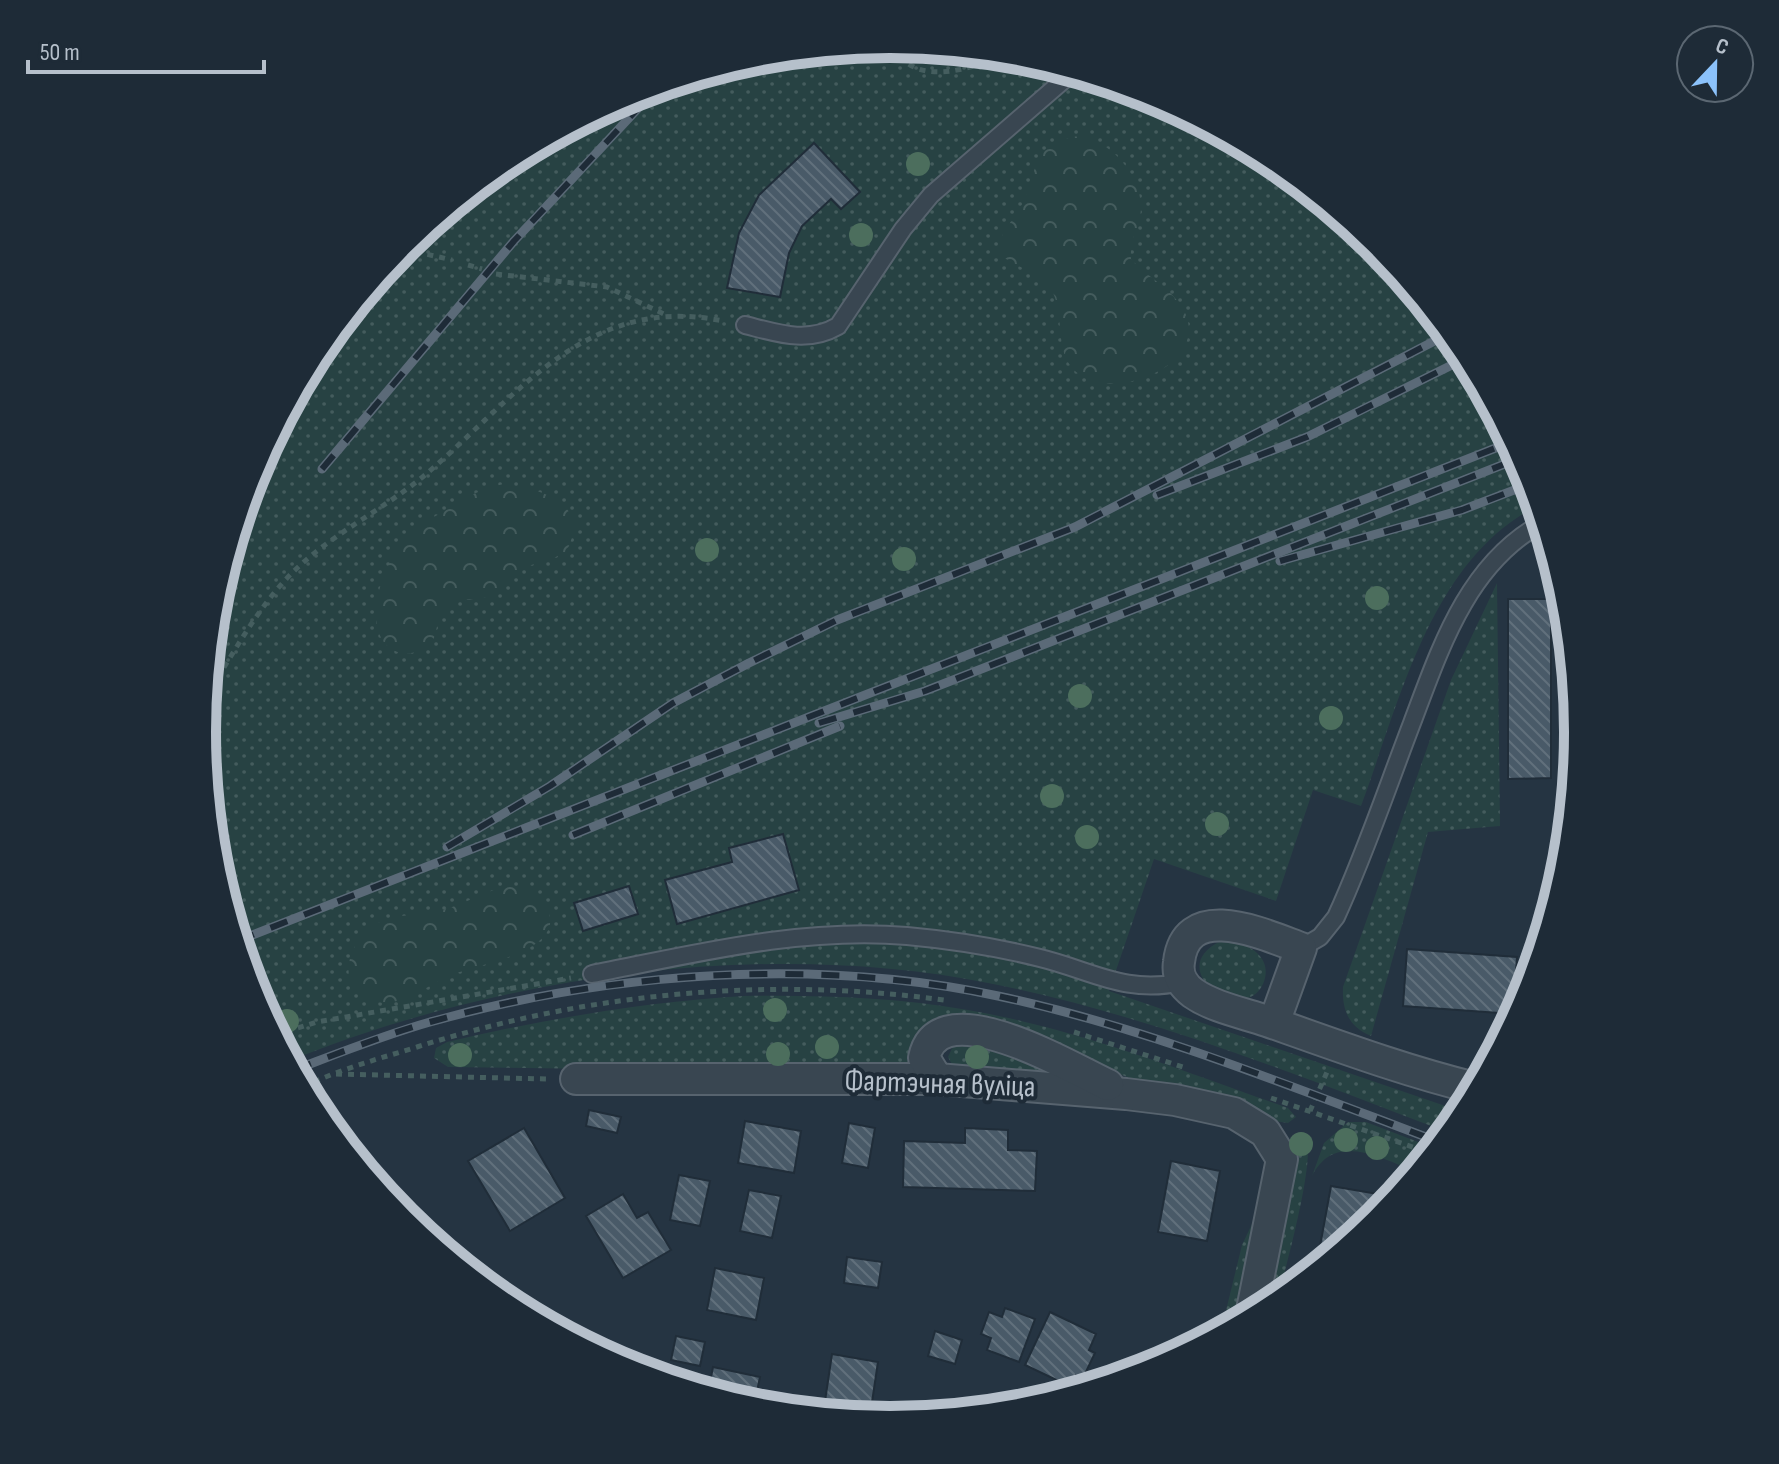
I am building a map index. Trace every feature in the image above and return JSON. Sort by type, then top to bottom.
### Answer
[{"type":"street","points":[[1274,1023],[1301,948],[1230,925],[1204,927],[1184,944],[1178,971],[1181,982],[1200,998],[1339,1046],[1463,1084]]},
{"type":"street","points":[[937,1079],[924,1058],[927,1044],[935,1034],[966,1028],[1011,1041],[1126,1094]]},
{"type":"street","name":"Фартэчная вуліца","points":[[576,1079],[937,1079],[1126,1094],[1175,1100],[1234,1113],[1265,1132],[1282,1159],[1254,1298]]},
{"type":"lane","points":[[745,325],[808,337],[823,335],[838,326],[903,229],[931,195],[1063,81]]},
{"type":"lane","points":[[1301,948],[1329,928],[1341,905],[1435,663],[1465,600],[1508,547],[1532,530]]},
{"type":"lane","points":[[592,974],[808,937],[902,936],[1018,953],[1135,986],[1181,982]]},
{"type":"path","points":[[901,58],[914,67],[942,72],[973,69],[982,65]]},
{"type":"path","points":[[416,252],[452,260]]},
{"type":"path","points":[[468,265],[482,269]]},
{"type":"path","points":[[496,274],[607,287],[665,314]]},
{"type":"path","points":[[218,678],[268,600],[293,572],[425,475],[542,367],[604,330],[665,314],[700,316],[745,325]]},
{"type":"path","points":[[286,1032],[317,1022],[592,974]]},
{"type":"path","points":[[314,1082],[331,1073],[464,1032],[644,997],[771,988],[840,989],[946,1000]]},
{"type":"path","points":[[1069,1030],[1196,1072]]},
{"type":"path","points":[[1310,1111],[1339,1046]]},
{"type":"path","points":[[331,1073],[576,1079]]},
{"type":"path","points":[[1267,1096],[1418,1149]]},
{"type":"green space","points":[[845,59],[934,59],[1021,71],[1064,81],[1147,109],[1188,128],[1226,148],[1300,197],[1366,255],[1396,288],[1450,358],[1473,395],[1494,434],[1527,512],[1500,530],[1470,561],[1445,598],[1406,680],[1361,806],[1313,790],[1276,901],[1154,859],[1109,991],[1449,1107],[1435,1127],[1220,1048],[1105,1011],[988,983],[903,970],[815,964],[724,965],[634,973],[543,987],[370,1031],[300,1057],[251,949],[228,863],[217,776],[217,688],[228,601],[251,515],[267,474],[285,434],[329,358],[383,288],[445,225],[479,197],[553,148],[632,109],[673,94],[758,71],[802,64]]},
{"type":"green space","points":[[1080,136],[1103,145],[1130,173],[1140,197],[1141,209],[1131,259],[1175,298],[1186,315],[1189,334],[1183,350],[1154,374],[1134,381],[1095,382],[1072,367],[1063,348],[1057,305],[1050,288],[1038,277],[1002,256],[998,245],[1024,201],[1045,150],[1064,139]]},
{"type":"green space","points":[[504,484],[537,491],[564,506],[577,524],[567,551],[521,568],[501,592],[491,597],[450,602],[441,612],[432,645],[409,653],[391,649],[379,634],[376,611],[383,577],[399,546],[415,529],[428,521],[482,491]]},
{"type":"green space","points":[[1497,583],[1500,826],[1428,832],[1371,1036],[1348,1016],[1343,987],[1451,680]]},
{"type":"green space","points":[[507,886],[535,894],[547,908],[550,923],[544,936],[532,946],[446,977],[396,1001],[378,1002],[355,990],[350,980],[351,956],[364,933],[374,925],[397,917],[431,913]]},
{"type":"green space","points":[[1221,941],[1239,943],[1261,958],[1266,974],[1263,984],[1253,996],[1240,999],[1225,997],[1212,989],[1203,978],[1199,966],[1205,953]]},
{"type":"green space","points":[[744,996],[884,1000],[1009,1018],[1170,1066],[1288,1108],[1296,1117],[1288,1123],[1269,1120],[1141,1082],[996,1029],[915,1051],[902,1070],[883,1073],[448,1067],[434,1058],[436,1048],[447,1042],[521,1026],[632,1007]]},
{"type":"green space","points":[[956,1040],[1045,1060],[1050,1074],[955,1070],[948,1057]]},
{"type":"green space","points":[[1348,1122],[1366,1122],[1423,1144],[1404,1167],[1373,1155],[1345,1151],[1333,1154],[1322,1162],[1312,1176],[1324,1143]]},
{"type":"green space","points":[[1304,1132],[1308,1143],[1308,1161],[1299,1211],[1283,1279],[1268,1289],[1293,1149]]},
{"type":"green space","points":[[1260,1207],[1238,1308],[1224,1317],[1242,1245]]},
{"type":"building","points":[[814,143],[860,192],[841,209],[831,199],[802,226],[789,253],[780,297],[727,288],[739,233],[759,195]]},
{"type":"building","points":[[1508,599],[1551,599],[1551,778],[1508,779]]},
{"type":"building","points":[[783,834],[799,890],[677,924],[665,880],[732,862],[729,848]]},
{"type":"building","points":[[629,886],[638,914],[583,931],[574,903]]},
{"type":"building","points":[[1407,949],[1517,957],[1515,982],[1502,1013],[1403,1006]]},
{"type":"building","points":[[589,1110],[621,1117],[617,1133],[586,1126]]},
{"type":"building","points":[[745,1121],[801,1131],[794,1173],[738,1163]]},
{"type":"building","points":[[849,1123],[875,1128],[868,1168],[842,1163]]},
{"type":"building","points":[[524,1128],[565,1198],[510,1231],[468,1161]]},
{"type":"building","points":[[965,1128],[1008,1130],[1008,1150],[1037,1151],[1035,1191],[903,1187],[904,1141],[965,1143]]},
{"type":"building","points":[[1171,1161],[1220,1171],[1207,1241],[1158,1232]]},
{"type":"building","points":[[679,1175],[710,1181],[700,1226],[670,1220]]},
{"type":"building","points":[[1331,1186],[1378,1194],[1366,1209],[1319,1251]]},
{"type":"building","points":[[749,1190],[781,1196],[772,1238],[740,1231]]},
{"type":"building","points":[[623,1194],[637,1218],[648,1212],[671,1250],[623,1278],[586,1216]]},
{"type":"building","points":[[847,1257],[882,1262],[878,1288],[844,1283]]},
{"type":"building","points":[[715,1268],[764,1278],[756,1320],[707,1310]]},
{"type":"building","points":[[1005,1308],[1035,1319],[1019,1362],[987,1350],[991,1338],[981,1334],[989,1312],[1002,1317]]},
{"type":"building","points":[[1050,1312],[1096,1334],[1089,1350],[1095,1353],[1083,1377],[1076,1375],[1074,1380],[1063,1383],[1025,1365]]},
{"type":"building","points":[[935,1331],[962,1340],[955,1364],[928,1356]]},
{"type":"building","points":[[676,1336],[705,1342],[700,1366],[671,1360]]},
{"type":"building","points":[[832,1354],[878,1362],[872,1406],[825,1401]]},
{"type":"building","points":[[713,1367],[760,1377],[757,1393],[710,1381]]},
{"type":"railway","points":[[322,469],[514,241],[640,106]]},
{"type":"railway","points":[[447,847],[550,786],[673,703],[749,663],[837,620],[1075,527],[1437,340]]},
{"type":"railway","points":[[1157,495],[1307,437],[1454,364]]},
{"type":"railway","points":[[247,937],[1500,446]]},
{"type":"railway","points":[[819,723],[925,691],[1507,463]]},
{"type":"railway","points":[[1280,561],[1462,510],[1518,489]]},
{"type":"railway","points":[[573,835],[840,726]]},
{"type":"railway","points":[[304,1066],[430,1022],[569,991],[713,976],[785,974],[857,977],[928,984],[1054,1009],[1166,1042],[1427,1138]]}]
